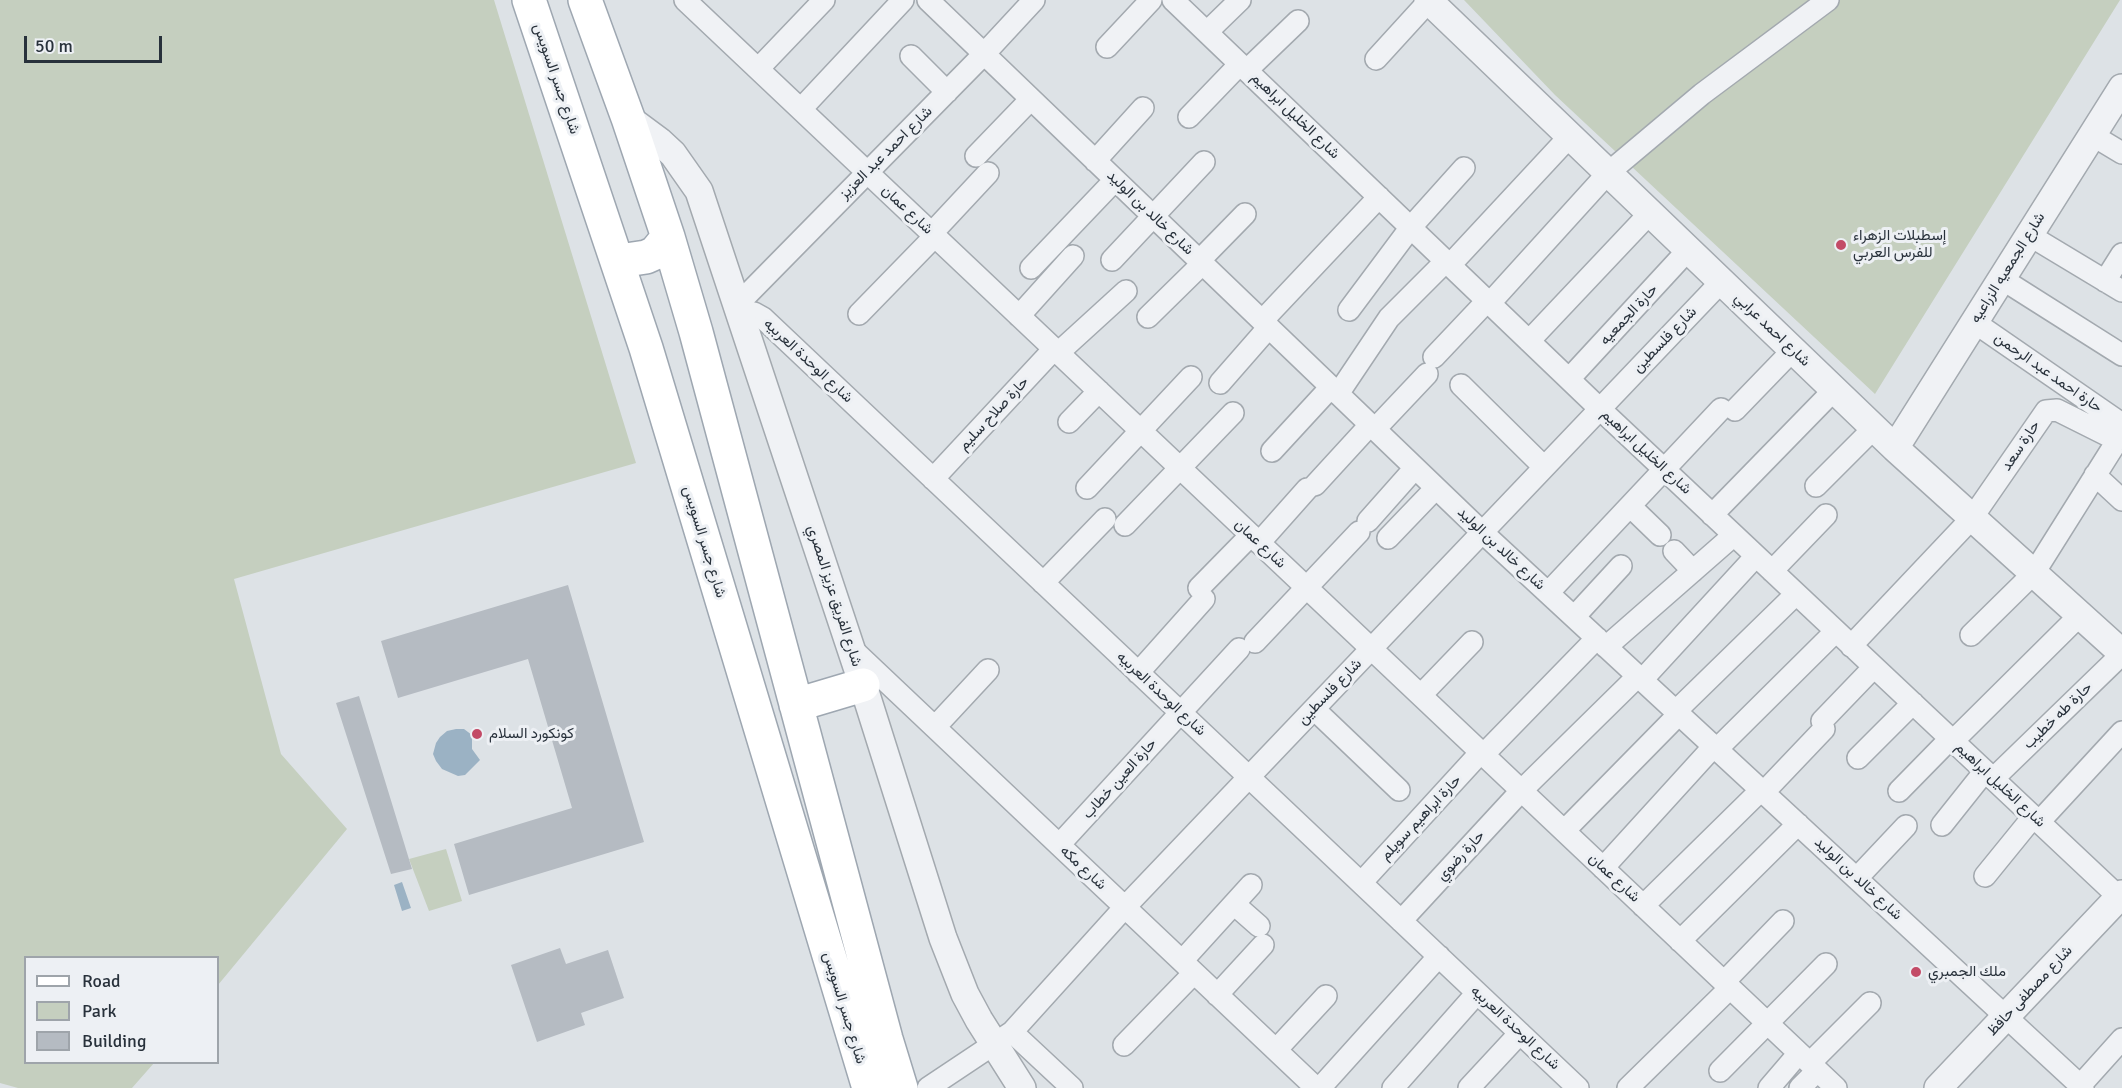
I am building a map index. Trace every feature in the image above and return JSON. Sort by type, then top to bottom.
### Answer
[{"type":"main road","name":"شارع جسر السويس","points":[[529,0],[646,348],[868,1088]]},
{"type":"main road","name":"شارع جسر السويس","points":[[585,0],[668,237],[696,332],[901,1088]]},
{"type":"main road","points":[[616,257],[626,260],[646,257],[655,253],[668,237]]},
{"type":"main road","points":[[646,348],[645,322],[650,310],[655,308],[670,312],[696,332]]},
{"type":"main road","points":[[796,705],[863,685]]},
{"type":"street","name":"شارع عمان","points":[[685,0],[1836,1088]]},
{"type":"street","points":[[758,69],[824,0]]},
{"type":"street","points":[[801,109],[903,0]]},
{"type":"street","name":"شارع خالد بن الوليد","points":[[928,0],[1482,532],[2080,1087]]},
{"type":"street","name":"شارع احمد عبد العزيز","points":[[738,308],[1034,0]]},
{"type":"street","points":[[1107,46],[1151,0]]},
{"type":"street","name":"شارع الخليل ابراهيم","points":[[1173,0],[1664,470],[2121,897]]},
{"type":"street","points":[[1208,33],[1240,0]]},
{"type":"street","points":[[1376,59],[1428,0]]},
{"type":"street","name":"شارع احمد عرابي","points":[[1428,0],[1895,448],[2122,653]]},
{"type":"street","points":[[1138,673],[1202,593],[1372,427],[1608,173],[1702,94],[1828,0]]},
{"type":"street","points":[[1189,117],[1243,67],[1298,21]]},
{"type":"street","points":[[911,56],[947,92]]},
{"type":"street","name":"شارع الجمعيه الزراعيه","points":[[1895,448],[2122,88]]},
{"type":"street","points":[[859,314],[934,235],[982,164],[1031,99]]},
{"type":"street","points":[[1095,161],[1143,108]]},
{"type":"street","name":"شارع الفريق عزيز المصري","points":[[628,118],[659,141],[693,180],[699,192],[851,648],[943,938],[965,994],[1004,1039],[1022,1088]]},
{"type":"street","points":[[2092,135],[2122,153]]},
{"type":"street","points":[[1272,451],[1335,391],[1389,318],[1448,263],[1570,136]]},
{"type":"street","points":[[1112,260],[1204,162]]},
{"type":"street","points":[[1349,310],[1411,227],[1464,168]]},
{"type":"street","points":[[1031,268],[1115,180]]},
{"type":"street","points":[[1220,383],[1265,324],[1379,197]]},
{"type":"street","points":[[1529,341],[1650,213]]},
{"type":"street","points":[[1148,317],[1245,214]]},
{"type":"street","points":[[2029,235],[2114,286],[2122,254]]},
{"type":"street","name":"حارة الجمعيه","points":[[1569,379],[1688,250]]},
{"type":"street","points":[[1019,316],[1073,256]]},
{"type":"street","points":[[2002,279],[2122,355]]},
{"type":"street","name":"شارع فلسطين","points":[[928,1088],[1004,1039],[1125,907],[1721,282]]},
{"type":"street","name":"حارة صلاح سليم","points":[[933,479],[1056,351],[1126,291]]},
{"type":"street","name":"شارع الوحدة العربيه","points":[[738,308],[764,318],[1578,1088]]},
{"type":"street","name":"حارة احمد عبد الرحمن","points":[[1974,322],[2120,432]]},
{"type":"street","points":[[1548,594],[1664,470],[1793,350]]},
{"type":"street","points":[[1087,488],[1191,377]]},
{"type":"street","points":[[1461,385],[1544,467]]},
{"type":"street","points":[[1712,514],[1834,390]]},
{"type":"street","points":[[1069,423],[1099,392]]},
{"type":"street","name":"حارة سعد","points":[[1972,518],[2046,411],[2057,410],[2120,432]]},
{"type":"street","points":[[1043,583],[1181,469],[1233,413]]},
{"type":"street","points":[[1816,486],[1874,428]]},
{"type":"street","points":[[1971,635],[2034,573],[2120,432]]},
{"type":"street","name":"حارة العين خطاب","points":[[1059,846],[1180,712],[1306,587],[1415,468]]},
{"type":"street","points":[[2095,475],[2122,500]]},
{"type":"street","points":[[1388,538],[1436,488]]},
{"type":"street","points":[[1630,507],[1660,535]]},
{"type":"street","points":[[1772,571],[1826,515]]},
{"type":"street","points":[[1603,868],[1716,748],[1908,585],[1972,518]]},
{"type":"street","name":"حارة ابراهيم سويلم","points":[[1361,883],[1482,754],[1602,643],[1673,589],[1734,535]]},
{"type":"street","points":[[1674,551],[1693,571]]},
{"type":"street","name":"حارة رضوي","points":[[1401,921],[1521,790],[1640,678],[1756,556]]},
{"type":"street","points":[[1574,617],[1621,567]]},
{"type":"street","points":[[1564,831],[1677,712],[1796,594]]},
{"type":"street","points":[[1899,791],[2080,615]]},
{"type":"street","points":[[1421,695],[1472,642]]},
{"type":"street","name":"شارع مكه","points":[[851,648],[1318,1088]]},
{"type":"street","name":"حارة طه خطيب","points":[[1942,825],[1989,775],[2122,653]]},
{"type":"street","points":[[1643,906],[1763,791],[1874,667]]},
{"type":"street","points":[[934,727],[988,670]]},
{"type":"street","points":[[1858,758],[1913,703]]},
{"type":"street","points":[[1314,709],[1399,790]]},
{"type":"street","points":[[1985,876],[2036,819],[2122,732]]},
{"type":"street","points":[[1680,941],[1798,824]]},
{"type":"street","points":[[1857,878],[1906,826]]},
{"type":"street","points":[[1124,1045],[1251,885]]},
{"type":"street","name":"شارع مصطفى حافظ","points":[[1938,1088],[2121,897]]},
{"type":"street","points":[[1217,995],[1261,935],[1234,904]]},
{"type":"street","points":[[1628,1088],[1727,985],[1783,921]]},
{"type":"street","points":[[1318,1088],[1439,956]]},
{"type":"street","points":[[1720,1071],[1766,1022],[1826,964]]},
{"type":"street","points":[[1394,1088],[1477,993]]},
{"type":"street","points":[[1276,1050],[1326,996]]},
{"type":"street","points":[[1769,1088],[1809,1062],[1870,1003]]},
{"type":"street","points":[[1469,1088],[1520,1033]]},
{"type":"street","points":[[1004,1039],[1072,1088]]},
{"type":"street","points":[[2080,1087],[2122,1039]]},
{"type":"street","points":[[1800,1088],[1809,1062]]},
{"type":"green space","points":[[0,0],[494,0],[636,463],[234,579],[281,754],[347,829],[219,984],[219,956],[24,956],[24,1064],[153,1064],[132,1088],[18,1088],[0,1083]]},
{"type":"green space","name":"إسطبلات الزهراء للفرس العربي","points":[[1464,0],[2120,0],[1875,394],[1555,95]]},
{"type":"green space","points":[[446,849],[462,901],[429,911],[409,859]]},
{"type":"water","points":[[464,729],[472,735],[472,749],[480,760],[465,775],[458,776],[442,769],[433,754],[440,737],[447,731]]},
{"type":"water","points":[[402,882],[411,908],[402,911],[394,885]]},
{"type":"building","points":[[568,585],[644,842],[469,895],[454,844],[572,808],[528,659],[398,698],[381,641]]},
{"type":"building","points":[[359,696],[412,869],[391,874],[336,703]]},
{"type":"building","points":[[560,948],[566,964],[608,950],[624,998],[581,1013],[585,1025],[537,1042],[511,965]]},
{"type":"place","name":"إسطبلات الزهراء للفرس العربي","points":[[1841,245]]},
{"type":"place","name":"كونكورد السلام","points":[[477,734]]},
{"type":"place","name":"ملك الجمبري","points":[[1916,972]]}]
